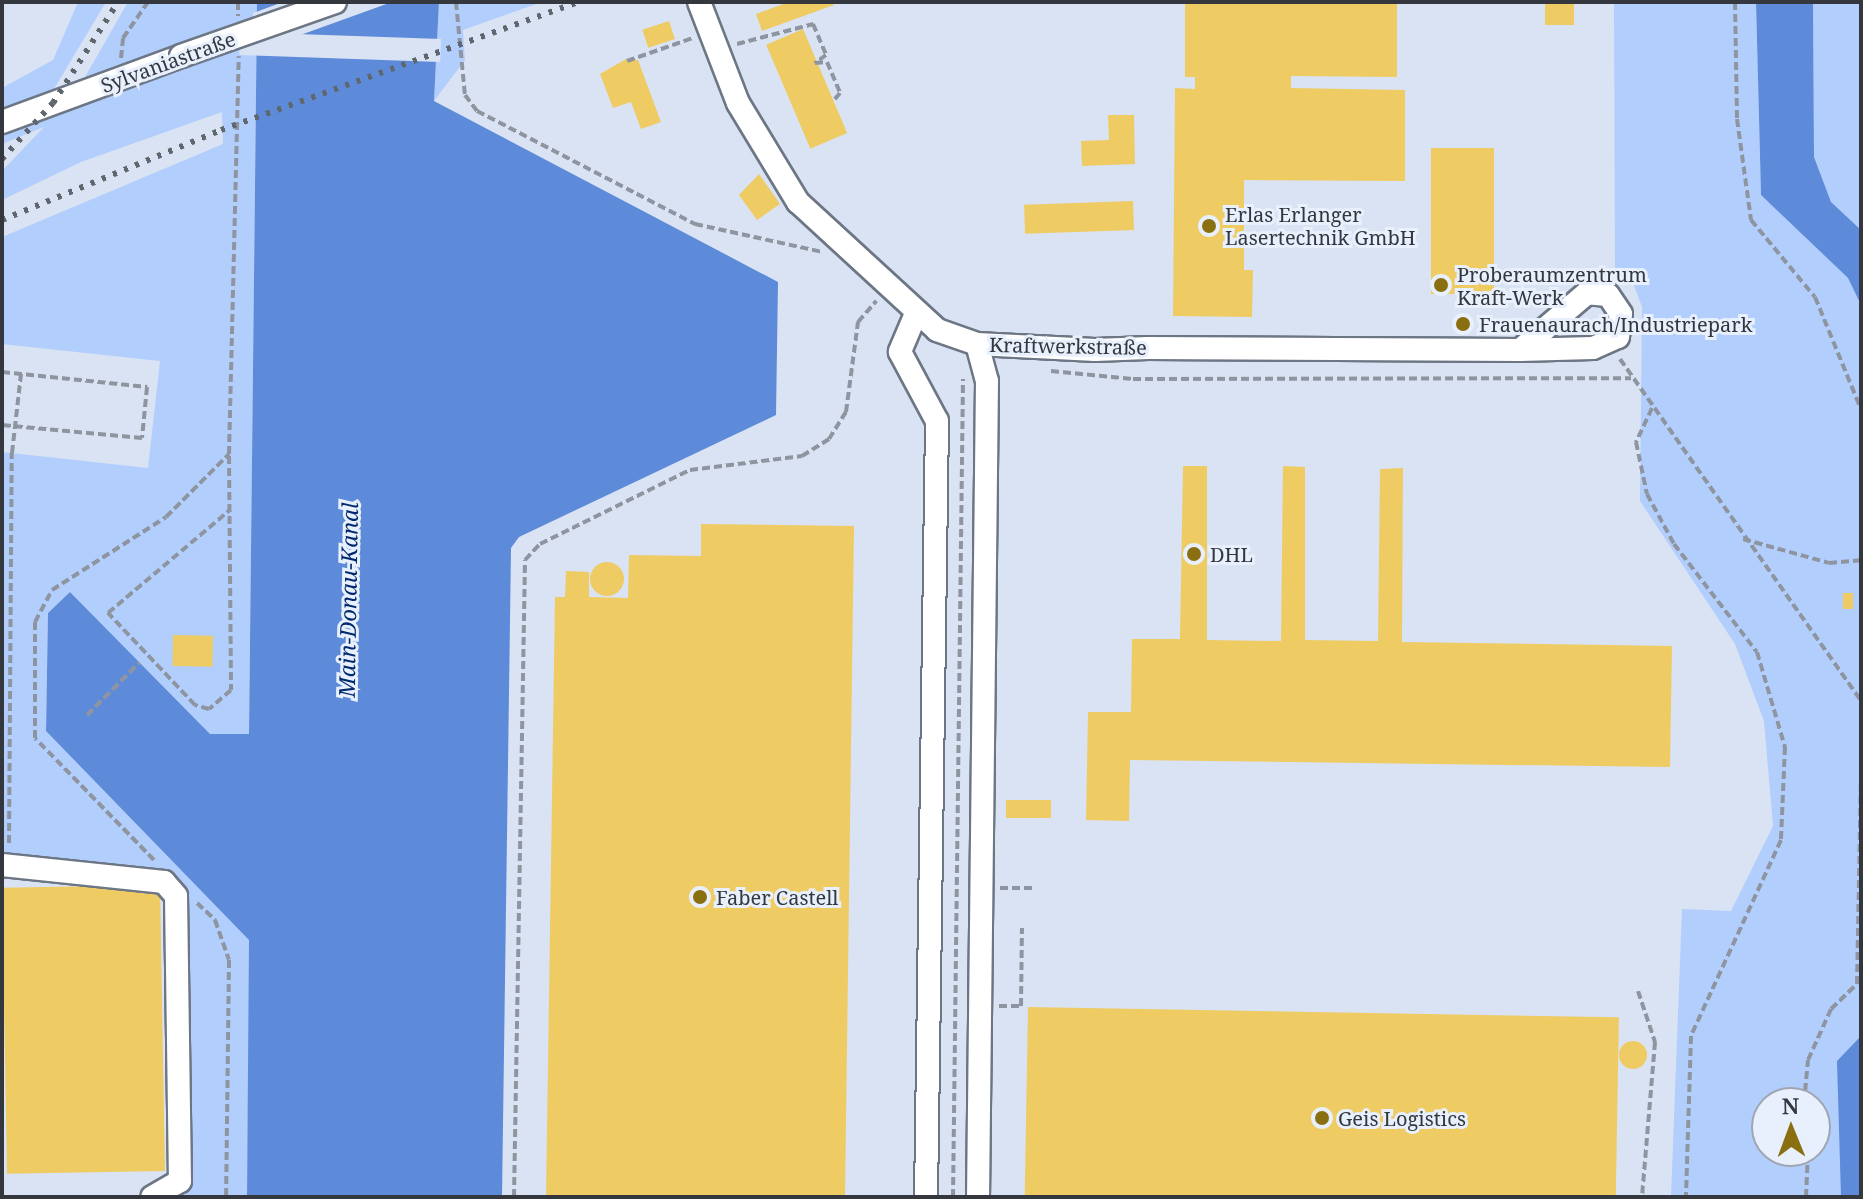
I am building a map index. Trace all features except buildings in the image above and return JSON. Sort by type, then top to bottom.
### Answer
[{"type":"street","name":"Sylvaniastraße","points":[[2,122],[335,2]]},
{"type":"street","name":"Kraftwerkstraße","points":[[699,2],[707,43],[798,202],[915,316],[977,344],[1520,350]]},
{"type":"street","points":[[915,316],[900,352],[937,421],[926,1197]]},
{"type":"street","points":[[977,344],[987,381],[978,1197]]},
{"type":"street","points":[[6,865],[164,882],[176,896],[180,1181],[152,1197]]},
{"type":"path","points":[[123,38],[148,2]]},
{"type":"path","points":[[456,2],[465,95],[477,111],[695,224],[824,252]]},
{"type":"path","points":[[1735,2],[1737,119],[1751,220],[1815,297],[1861,409]]},
{"type":"path","points":[[237,3],[238,20]]},
{"type":"path","points":[[627,61],[813,24],[826,55],[815,63],[827,62],[840,93],[835,99]]},
{"type":"path","points":[[230,510],[108,613],[195,705],[209,709],[231,690],[230,510],[229,454],[239,49]]},
{"type":"path","points":[[514,1197],[525,560],[540,544],[690,470],[802,456],[829,439],[846,412],[858,322],[886,290]]},
{"type":"path","points":[[1040,366],[1066,376],[1133,379],[1631,378],[1861,701]]},
{"type":"path","points":[[2,372],[147,387],[142,438],[2,425]]},
{"type":"path","points":[[953,1197],[963,372]]},
{"type":"path","points":[[6,865],[15,426],[21,374]]},
{"type":"path","points":[[1652,408],[1636,442],[1647,494],[1674,544],[1757,652],[1785,747],[1781,840],[1691,1036],[1686,1197]]},
{"type":"path","points":[[160,866],[35,738],[35,622],[52,590],[166,517],[229,454]]},
{"type":"path","points":[[1743,539],[1829,563],[1861,560]]},
{"type":"path","points":[[87,715],[139,663]]},
{"type":"path","points":[[1805,1087],[1808,1060],[1831,1009],[1857,984],[1861,771]]},
{"type":"path","points":[[982,888],[1033,888]]},
{"type":"path","points":[[193,899],[215,920],[229,960],[226,1197]]},
{"type":"path","points":[[981,1006],[1021,1006],[1022,928]]},
{"type":"path","points":[[1638,991],[1655,1042],[1642,1197]]},
{"type":"path","points":[[1806,1197],[1807,1167]]},
{"type":"shaded area","points":[[78,2],[106,2],[54,89],[85,77],[128,2],[257,2],[249,734],[211,735],[70,592],[48,613],[46,731],[250,940],[247,1197],[185,1197],[185,894],[162,872],[2,852],[2,452],[148,468],[160,361],[2,344],[2,237],[223,144],[222,112],[81,162],[2,200],[2,171],[44,127],[2,144],[2,88],[53,60]]},
{"type":"shaded area","points":[[439,2],[542,2],[463,30],[465,60],[434,101]]},
{"type":"shaded area","points":[[1614,2],[1756,2],[1761,195],[1848,278],[1861,305],[1861,1197],[1671,1197],[1682,909],[1731,911],[1773,826],[1764,721],[1735,644],[1640,501],[1642,307],[1633,283],[1615,274]]},
{"type":"shaded area","points":[[1813,2],[1861,2],[1861,230],[1831,202],[1814,157]]},
{"type":"water","name":"Main-Donau-Kanal","points":[[257,2],[439,2],[434,101],[778,282],[776,415],[519,537],[511,548],[502,1197],[247,1197],[249,940],[46,731],[48,613],[70,592],[210,734],[249,734]]},
{"type":"water","points":[[1756,2],[1813,2],[1814,157],[1831,202],[1861,230],[1861,305],[1848,278],[1761,195]]},
{"type":"water","points":[[1861,1036],[1861,1197],[1841,1197],[1837,1061]]},
{"type":"pier","points":[[283,2],[392,2],[253,52],[253,13]]},
{"type":"pier","points":[[240,32],[441,39],[440,62],[239,55]]},
{"type":"railway","points":[[2,159],[53,103],[118,2]]},
{"type":"railway","points":[[2,220],[221,130],[578,2]]},
{"type":"place","name":"Erlas Erlanger Lasertechnik GmbH","points":[[1209,226]]},
{"type":"place","name":"Proberaumzentrum Kraft-Werk","points":[[1441,285]]},
{"type":"place","name":"Frauenaurach/Industriepark","points":[[1463,324]]},
{"type":"place","name":"DHL","points":[[1194,554]]},
{"type":"place","name":"Faber Castell","points":[[700,897]]},
{"type":"place","name":"Geis Logistics","points":[[1322,1118]]}]
